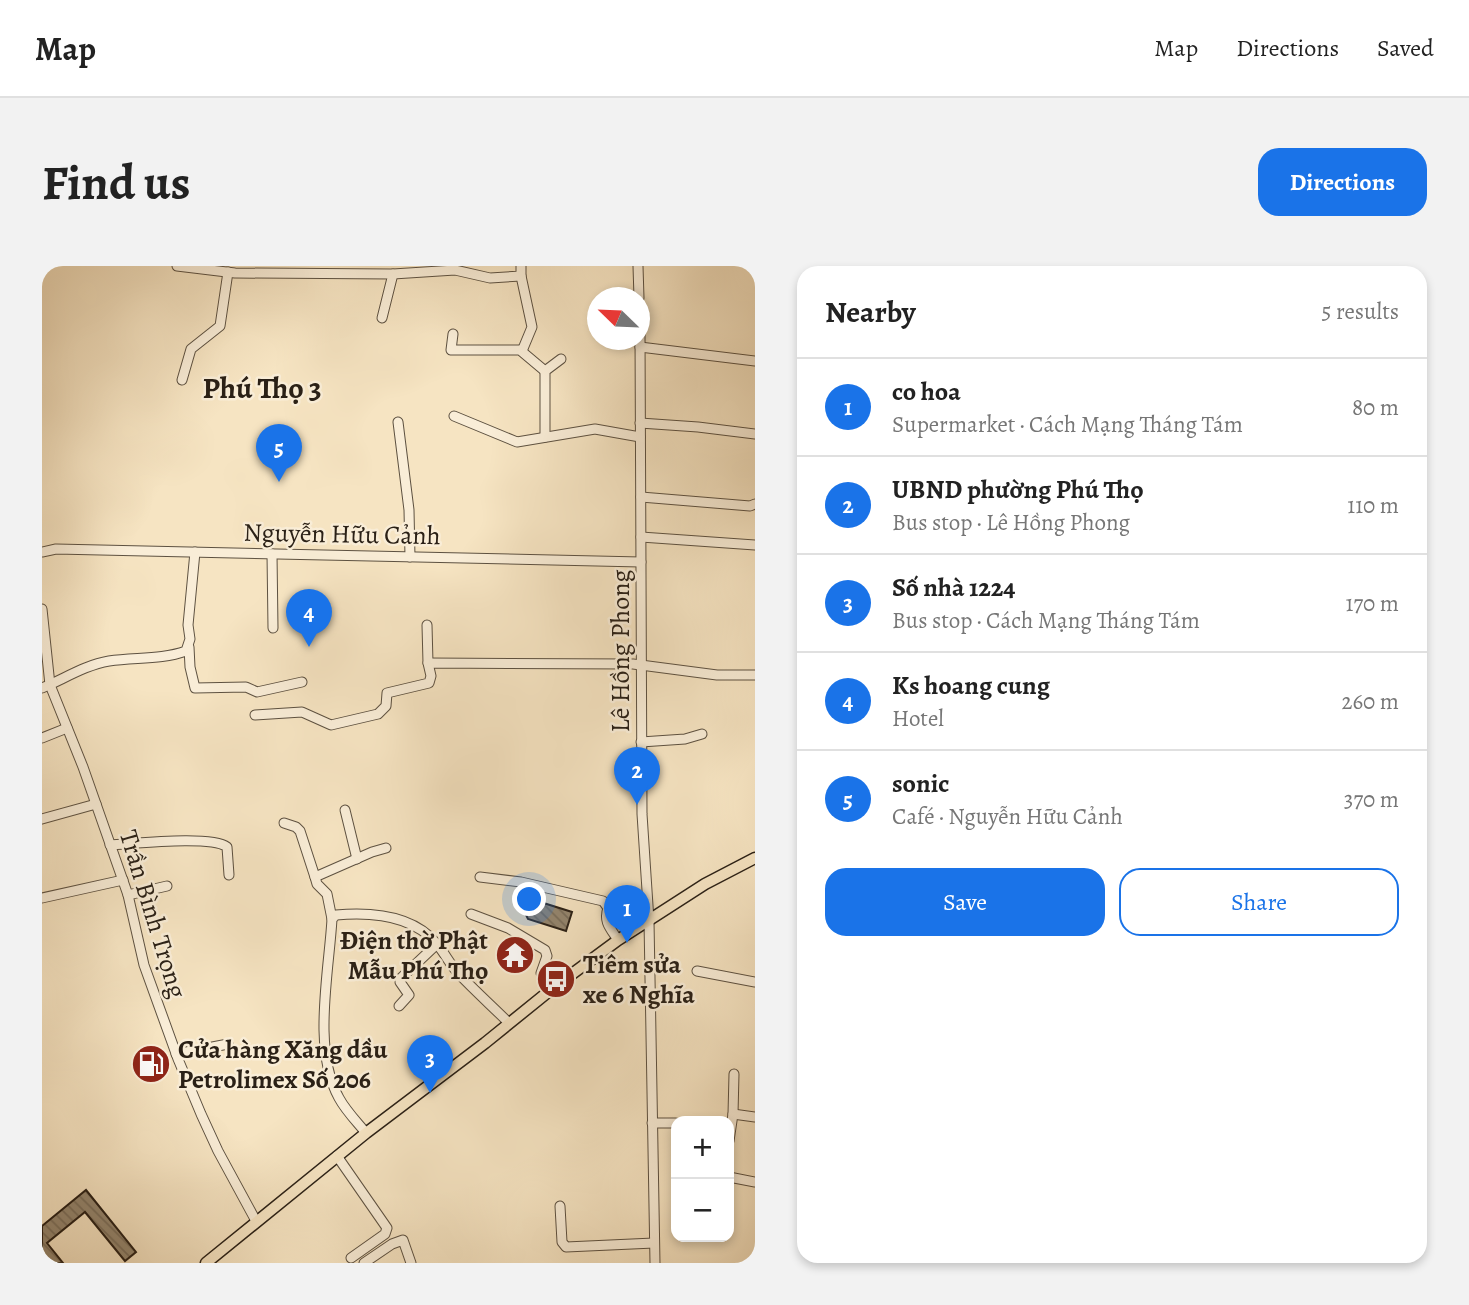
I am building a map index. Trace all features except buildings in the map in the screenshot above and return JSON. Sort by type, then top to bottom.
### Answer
[{"type":"main road","points":[[206,1263],[366,1133],[618,940],[705,884],[755,859]]},
{"type":"street","points":[[177,266],[228,272],[381,269],[393,274],[455,270],[490,278],[521,271],[532,327],[522,351]]},
{"type":"street","points":[[638,266],[639,287]]},
{"type":"street","points":[[182,380],[191,349],[220,326],[228,272]]},
{"type":"street","points":[[382,318],[393,274]]},
{"type":"street","points":[[453,334],[451,351],[522,351],[545,371],[545,437]]},
{"type":"street","points":[[650,348],[755,361]]},
{"type":"street","name":"Lê Hồng Phong","points":[[640,350],[642,814],[649,920],[655,1263]]},
{"type":"street","points":[[545,371],[561,359]]},
{"type":"street","points":[[454,416],[517,442],[595,429],[640,437]]},
{"type":"street","points":[[398,422],[410,510],[410,557]]},
{"type":"street","points":[[640,423],[698,426],[755,434]]},
{"type":"street","points":[[641,497],[750,506],[755,504]]},
{"type":"street","points":[[641,537],[755,545]]},
{"type":"street","name":"Nguyễn Hữu Cảnh","points":[[42,552],[56,549],[641,562]]},
{"type":"street","points":[[195,552],[188,625],[195,688],[246,687],[257,692],[302,682]]},
{"type":"street","points":[[272,554],[273,628]]},
{"type":"street","name":"Trần Bình Trọng","points":[[42,609],[46,686],[67,728],[123,880],[144,965],[176,1054],[218,1151],[256,1221]]},
{"type":"street","points":[[255,715],[302,712],[331,725],[378,714],[386,706],[387,693],[429,683],[431,676],[427,625]]},
{"type":"street","points":[[46,686],[90,665],[110,660],[173,656],[189,647]]},
{"type":"street","points":[[428,663],[607,664],[718,675],[755,675]]},
{"type":"street","points":[[42,738],[67,728]]},
{"type":"street","points":[[641,742],[685,739],[702,734]]},
{"type":"street","points":[[42,819],[96,804]]},
{"type":"street","points":[[345,810],[357,859]]},
{"type":"street","points":[[284,823],[300,831],[317,884],[327,894],[332,919],[323,1008],[329,1068],[339,1098],[366,1133]]},
{"type":"street","points":[[110,845],[221,842],[227,847],[229,876]]},
{"type":"street","points":[[315,877],[386,848]]},
{"type":"street","points":[[480,877],[521,882],[603,901],[608,908],[607,925],[618,940]]},
{"type":"street","points":[[42,898],[123,880]]},
{"type":"street","points":[[128,895],[167,886]]},
{"type":"street","points":[[332,919],[336,915],[347,914],[391,917],[418,928],[437,944],[457,972],[509,1023]]},
{"type":"street","points":[[471,914],[508,928],[545,950],[547,956],[541,973],[553,988]]},
{"type":"street","points":[[399,1006],[409,995],[400,979],[437,944]]},
{"type":"street","points":[[697,971],[755,982]]},
{"type":"street","points":[[176,1054],[228,1044]]},
{"type":"street","points":[[731,1116],[734,1074]]},
{"type":"street","points":[[734,1120],[755,1117]]},
{"type":"street","points":[[652,1122],[671,1123]]},
{"type":"street","points":[[337,1156],[387,1228],[385,1234],[351,1258]]},
{"type":"street","points":[[734,1178],[755,1182]]},
{"type":"street","points":[[560,1206],[562,1242],[566,1247],[654,1242]]},
{"type":"street","points":[[365,1263],[402,1240],[411,1263]]},
{"type":"place","name":"sonic","points":[[279,482]]},
{"type":"place","name":"Ks hoang cung","points":[[309,647]]},
{"type":"place","name":"UBND phường Phú Thọ","points":[[637,805]]},
{"type":"place","name":"co hoa","points":[[627,943]]},
{"type":"place","name":"Điện thờ Phật Mẫu Phú Thọ","points":[[515,955]]},
{"type":"place","name":"Tiêm sửa xe 6 Nghĩa","points":[[556,979]]},
{"type":"place","name":"Cửa hàng Xăng dầu Petrolimex Số 206","points":[[151,1064]]},
{"type":"place","name":"Số nhà 1224","points":[[430,1093]]},
{"type":"district","name":"Phú Thọ 3","points":[[262,388]]}]
